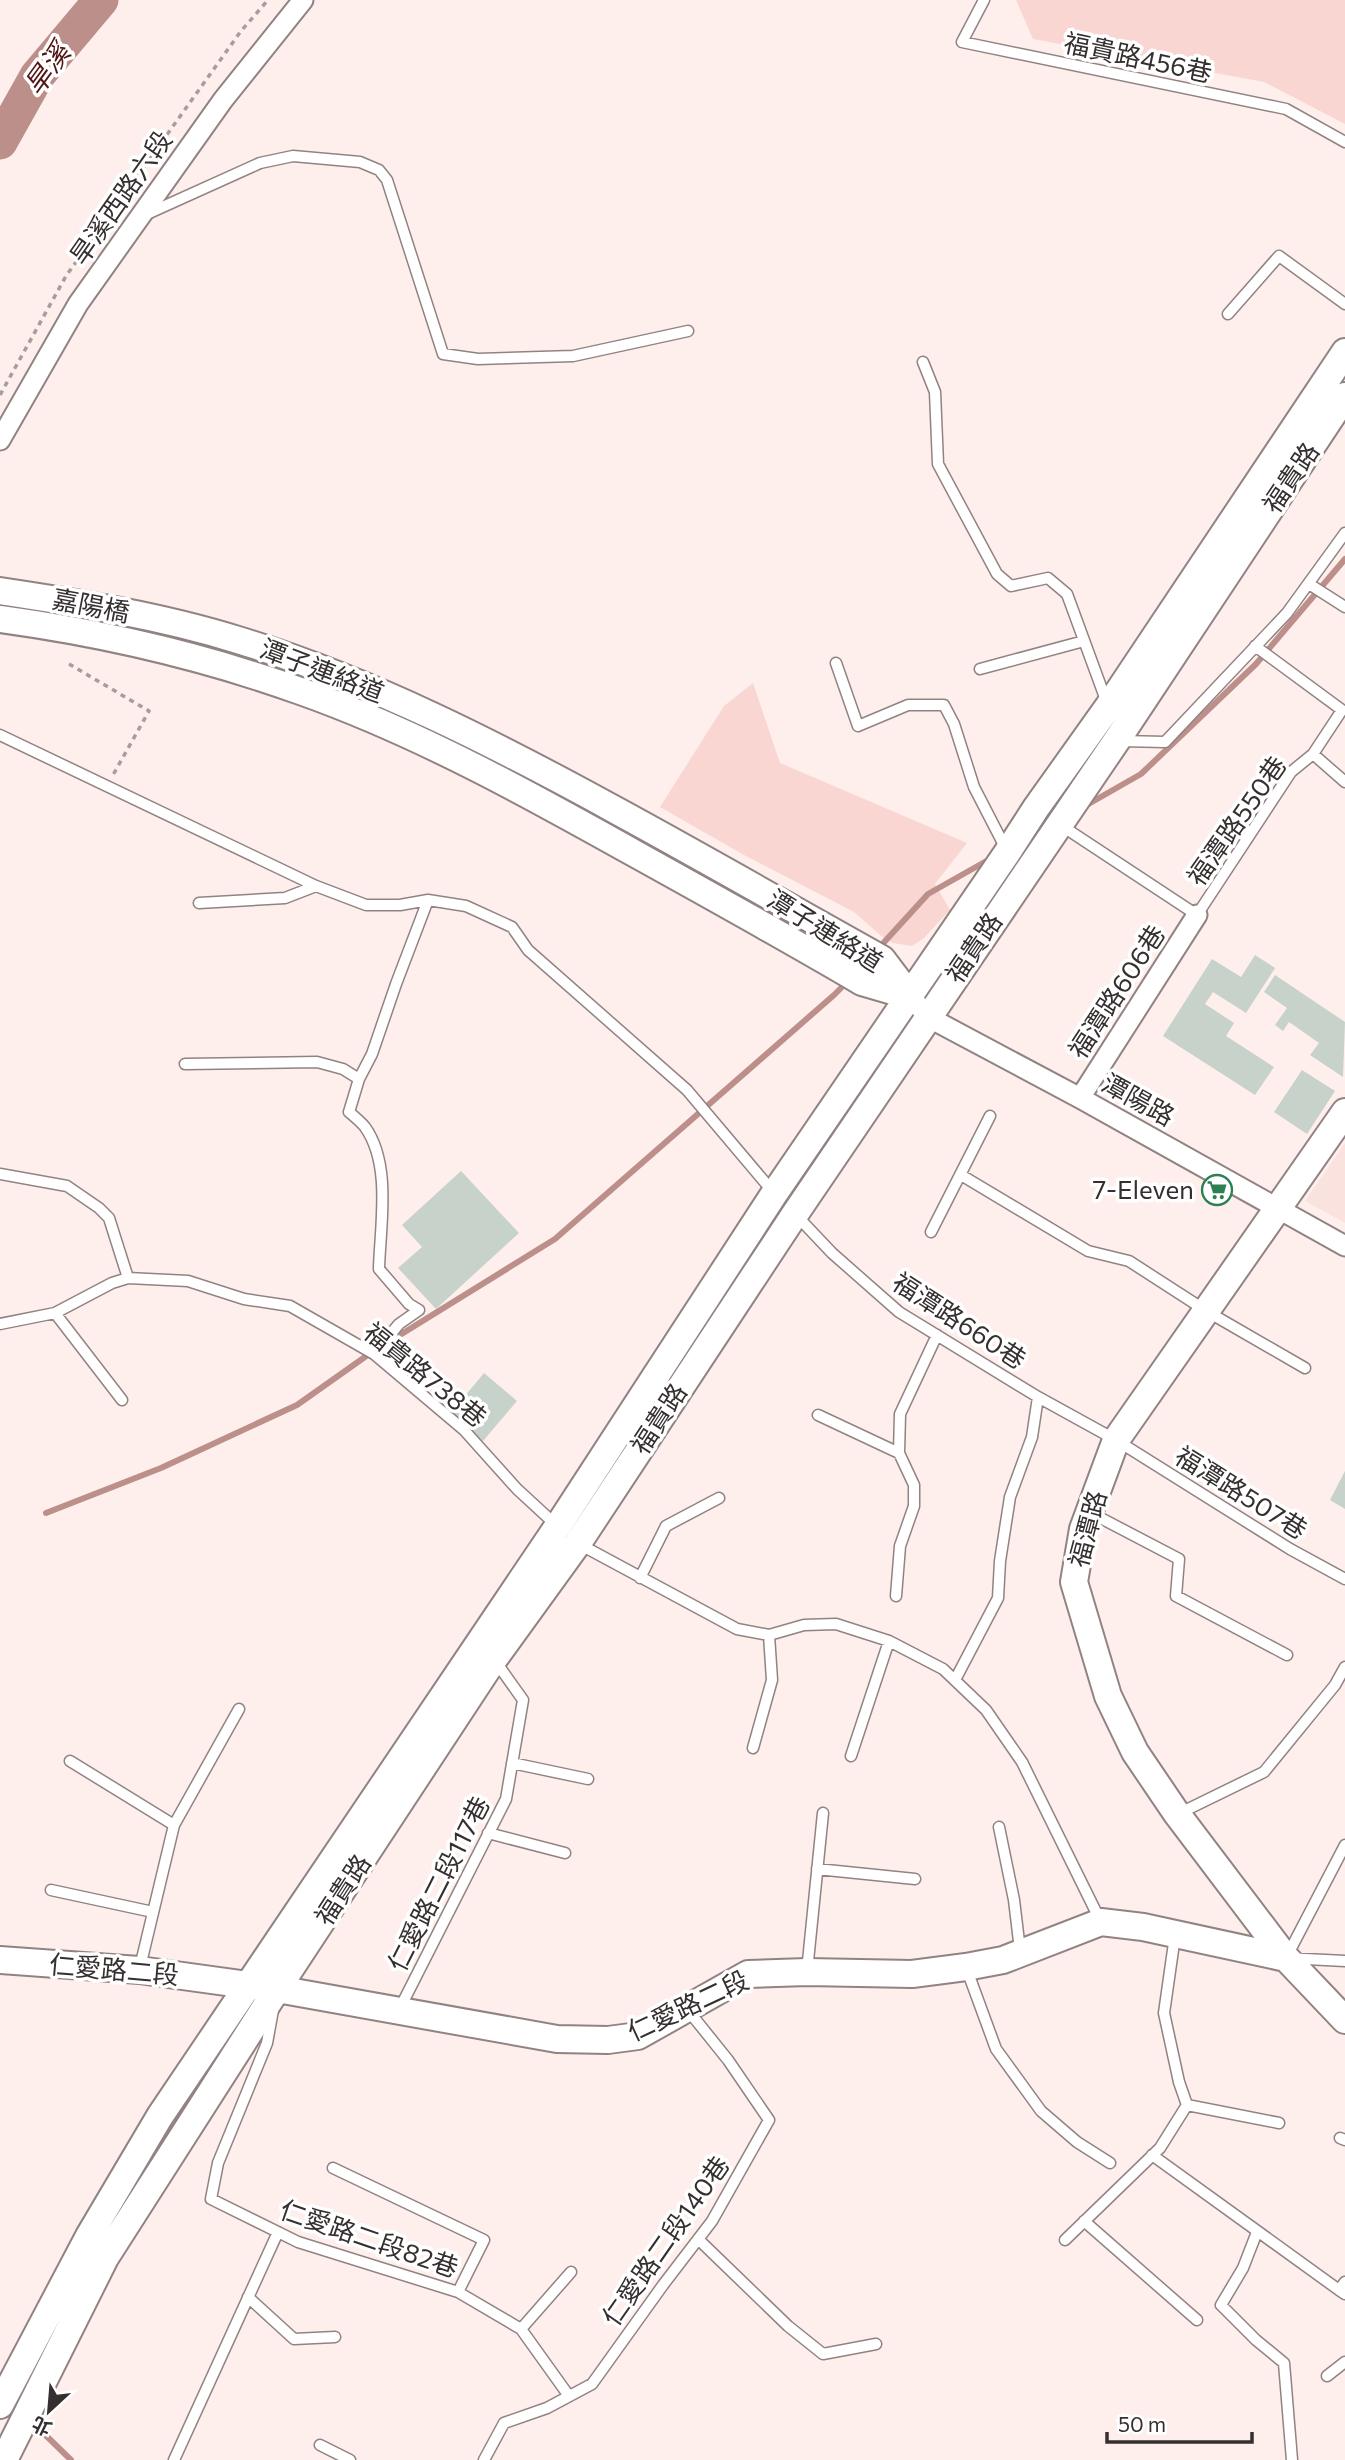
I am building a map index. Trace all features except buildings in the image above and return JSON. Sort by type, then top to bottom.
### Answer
[{"type":"street","name":"旱溪西路六段","points":[[0,440],[78,304],[223,100],[303,0]]},
{"type":"street","name":"福貴路","points":[[0,2405],[89,2236],[160,2116],[247,1984],[795,1214],[1059,824],[1112,724],[1345,352]]},
{"type":"street","name":"福貴路","points":[[4,2460],[105,2258],[277,1989],[494,1659],[774,1194],[1036,808],[1112,724],[1345,397]]},
{"type":"street","name":"嘉陽橋","points":[[0,591],[67,601],[180,625]]},
{"type":"street","name":"嘉陽橋","points":[[0,619],[62,628],[172,652]]},
{"type":"street","name":"潭子連絡道","points":[[180,625],[237,639],[320,668],[434,716],[515,756],[882,959],[910,996]]},
{"type":"street","name":"潭子連絡道","points":[[172,652],[304,692],[424,742],[582,824],[862,982],[910,996]]},
{"type":"street","name":"福潭路606巷","points":[[1080,1098],[1198,915]]},
{"type":"street","name":"潭陽路","points":[[910,996],[928,1017],[1080,1098],[1345,1246]]},
{"type":"street","name":"福潭路","points":[[1345,1112],[1208,1312],[1116,1440],[1083,1529],[1074,1582],[1108,1696],[1135,1752],[1177,1814],[1286,1958],[1345,2020]]},
{"type":"street","name":"仁愛路二段","points":[[0,1960],[139,1970],[247,1984],[557,2039],[608,2040],[638,2036],[748,1974],[912,1973],[966,1967],[1021,1954],[1101,1922],[1143,1927],[1286,1958]]},
{"type":"lane","name":"福貴路456巷","points":[[984,0],[962,42],[1286,109],[1345,142]]},
{"type":"lane","points":[[140,217],[260,163],[293,156],[360,162],[379,170],[387,180],[443,354],[478,359],[573,356],[688,331]]},
{"type":"lane","points":[[1228,314],[1279,256],[1345,304]]},
{"type":"lane","points":[[923,362],[935,392],[938,464],[997,574],[1011,586],[1048,578],[1067,594],[1112,724],[1165,742],[1287,612],[1345,533]]},
{"type":"lane","points":[[1309,584],[1345,607]]},
{"type":"lane","points":[[980,669],[1084,641]]},
{"type":"lane","points":[[1255,646],[1342,709],[1313,754]]},
{"type":"lane","points":[[836,663],[858,726],[908,705],[944,705],[954,724],[974,787],[1007,853]]},
{"type":"lane","points":[[0,735],[316,886],[366,905],[400,905],[428,900],[466,906],[512,928],[528,950],[687,1090],[774,1194]]},
{"type":"lane","name":"福潭路550巷","points":[[1198,915],[1291,772],[1313,754],[1345,782]]},
{"type":"lane","points":[[1059,824],[1198,915]]},
{"type":"lane","points":[[199,903],[285,898],[316,886]]},
{"type":"lane","points":[[374,1354],[399,1324],[419,1310],[409,1304],[379,1269],[384,1196],[373,1143],[365,1127],[349,1112],[359,1079],[372,1054],[428,900]]},
{"type":"lane","points":[[185,1064],[317,1062],[343,1069],[359,1079]]},
{"type":"lane","points":[[931,1231],[990,1116]]},
{"type":"lane","points":[[0,1174],[67,1186],[99,1208],[109,1218],[128,1278]]},
{"type":"lane","points":[[961,1175],[1088,1251],[1129,1261],[1208,1312],[1305,1368]]},
{"type":"lane","name":"福潭路660巷","points":[[795,1214],[832,1253],[899,1312],[1038,1397],[1116,1440]]},
{"type":"lane","name":"福貴路738巷","points":[[0,1324],[55,1313],[112,1283],[128,1278],[188,1281],[244,1299],[290,1306],[374,1354],[464,1430],[516,1489],[568,1535],[640,1578],[737,1629],[769,1635]]},
{"type":"lane","points":[[55,1313],[122,1400]]},
{"type":"lane","points":[[896,1597],[900,1546],[914,1506],[914,1485],[899,1453],[900,1414],[937,1335]]},
{"type":"lane","points":[[955,1680],[998,1598],[1000,1561],[1010,1497],[1032,1437],[1038,1397]]},
{"type":"lane","points":[[818,1415],[899,1453]]},
{"type":"lane","name":"福潭路507巷","points":[[1116,1440],[1290,1549],[1345,1579]]},
{"type":"lane","points":[[640,1578],[666,1526],[719,1498]]},
{"type":"lane","points":[[1090,1512],[1179,1559],[1176,1596],[1287,1656]]},
{"type":"lane","points":[[753,1748],[772,1680],[769,1635],[804,1625],[836,1624],[889,1641],[943,1669],[986,1710],[1022,1762],[1101,1922]]},
{"type":"lane","points":[[851,1756],[889,1641]]},
{"type":"lane","name":"仁愛路二段117巷","points":[[399,2009],[506,1799],[523,1700],[494,1659]]},
{"type":"lane","points":[[1177,1814],[1264,1772],[1335,1685],[1345,1667]]},
{"type":"lane","points":[[139,1970],[174,1825],[239,1709]]},
{"type":"lane","points":[[70,1761],[174,1825]]},
{"type":"lane","points":[[512,1763],[588,1779]]},
{"type":"lane","points":[[807,1972],[823,1813]]},
{"type":"lane","points":[[999,1827],[1014,1900],[1021,1954]]},
{"type":"lane","points":[[488,1833],[565,1853]]},
{"type":"lane","points":[[1345,1845],[1286,1958],[1345,1961]]},
{"type":"lane","points":[[817,1869],[915,1879]]},
{"type":"lane","points":[[51,1890],[153,1912]]},
{"type":"lane","points":[[1175,1935],[1164,2013],[1179,2082],[1187,2105]]},
{"type":"lane","points":[[966,1967],[996,2049],[1041,2111],[1077,2142],[1110,2163]]},
{"type":"lane","name":"仁愛路二段82巷","points":[[277,1989],[267,2043],[218,2163],[211,2199],[299,2242],[458,2291],[521,2329],[569,2396]]},
{"type":"lane","name":"仁愛路二段140巷","points":[[484,2460],[504,2423],[547,2408],[592,2384],[712,2221],[769,2120],[729,2060],[686,2007]]},
{"type":"lane","points":[[1187,2105],[1279,2123]]},
{"type":"lane","points":[[1065,2240],[1160,2148],[1187,2105]]},
{"type":"lane","points":[[1152,2155],[1257,2232],[1343,2289]]},
{"type":"lane","points":[[333,2168],[484,2240],[458,2291]]},
{"type":"lane","points":[[1084,2221],[1196,2320]]},
{"type":"lane","points":[[174,2460],[278,2232]]},
{"type":"lane","points":[[1257,2232],[1243,2268],[1221,2305],[1256,2340],[1284,2362],[1292,2460]]},
{"type":"lane","points":[[698,2239],[788,2326],[823,2354],[876,2344]]},
{"type":"lane","points":[[521,2329],[571,2272]]},
{"type":"lane","points":[[248,2297],[294,2339],[335,2337]]},
{"type":"lane","points":[[1327,2376],[1345,2362]]},
{"type":"lane","points":[[320,2445],[350,2460]]},
{"type":"path","points":[[0,395],[66,276],[242,31],[268,0]]},
{"type":"path","points":[[69,664],[149,711],[107,784]]},
{"type":"shaded area","points":[[1016,0],[1345,0],[1345,124],[1264,82],[1033,39]]},
{"type":"shaded area","points":[[753,683],[780,763],[967,843],[935,884],[950,910],[924,938],[912,946],[893,943],[854,912],[744,855],[660,807],[724,706]]},
{"type":"shaded area","points":[[1345,1143],[1345,1223],[1305,1201]]},
{"type":"waterway","name":"旱溪","points":[[0,142],[37,76],[101,0]]},
{"type":"waterway","points":[[1085,806],[1141,774],[1256,664],[1345,559]]},
{"type":"waterway","points":[[877,950],[928,894],[990,859]]},
{"type":"waterway","points":[[387,1343],[555,1239],[848,981]]},
{"type":"waterway","points":[[46,1513],[161,1468],[297,1405],[372,1352]]},
{"type":"waterway","points":[[30,2420],[71,2460]]},
{"type":"place","name":"7-Eleven","points":[[1217,1190]]}]
